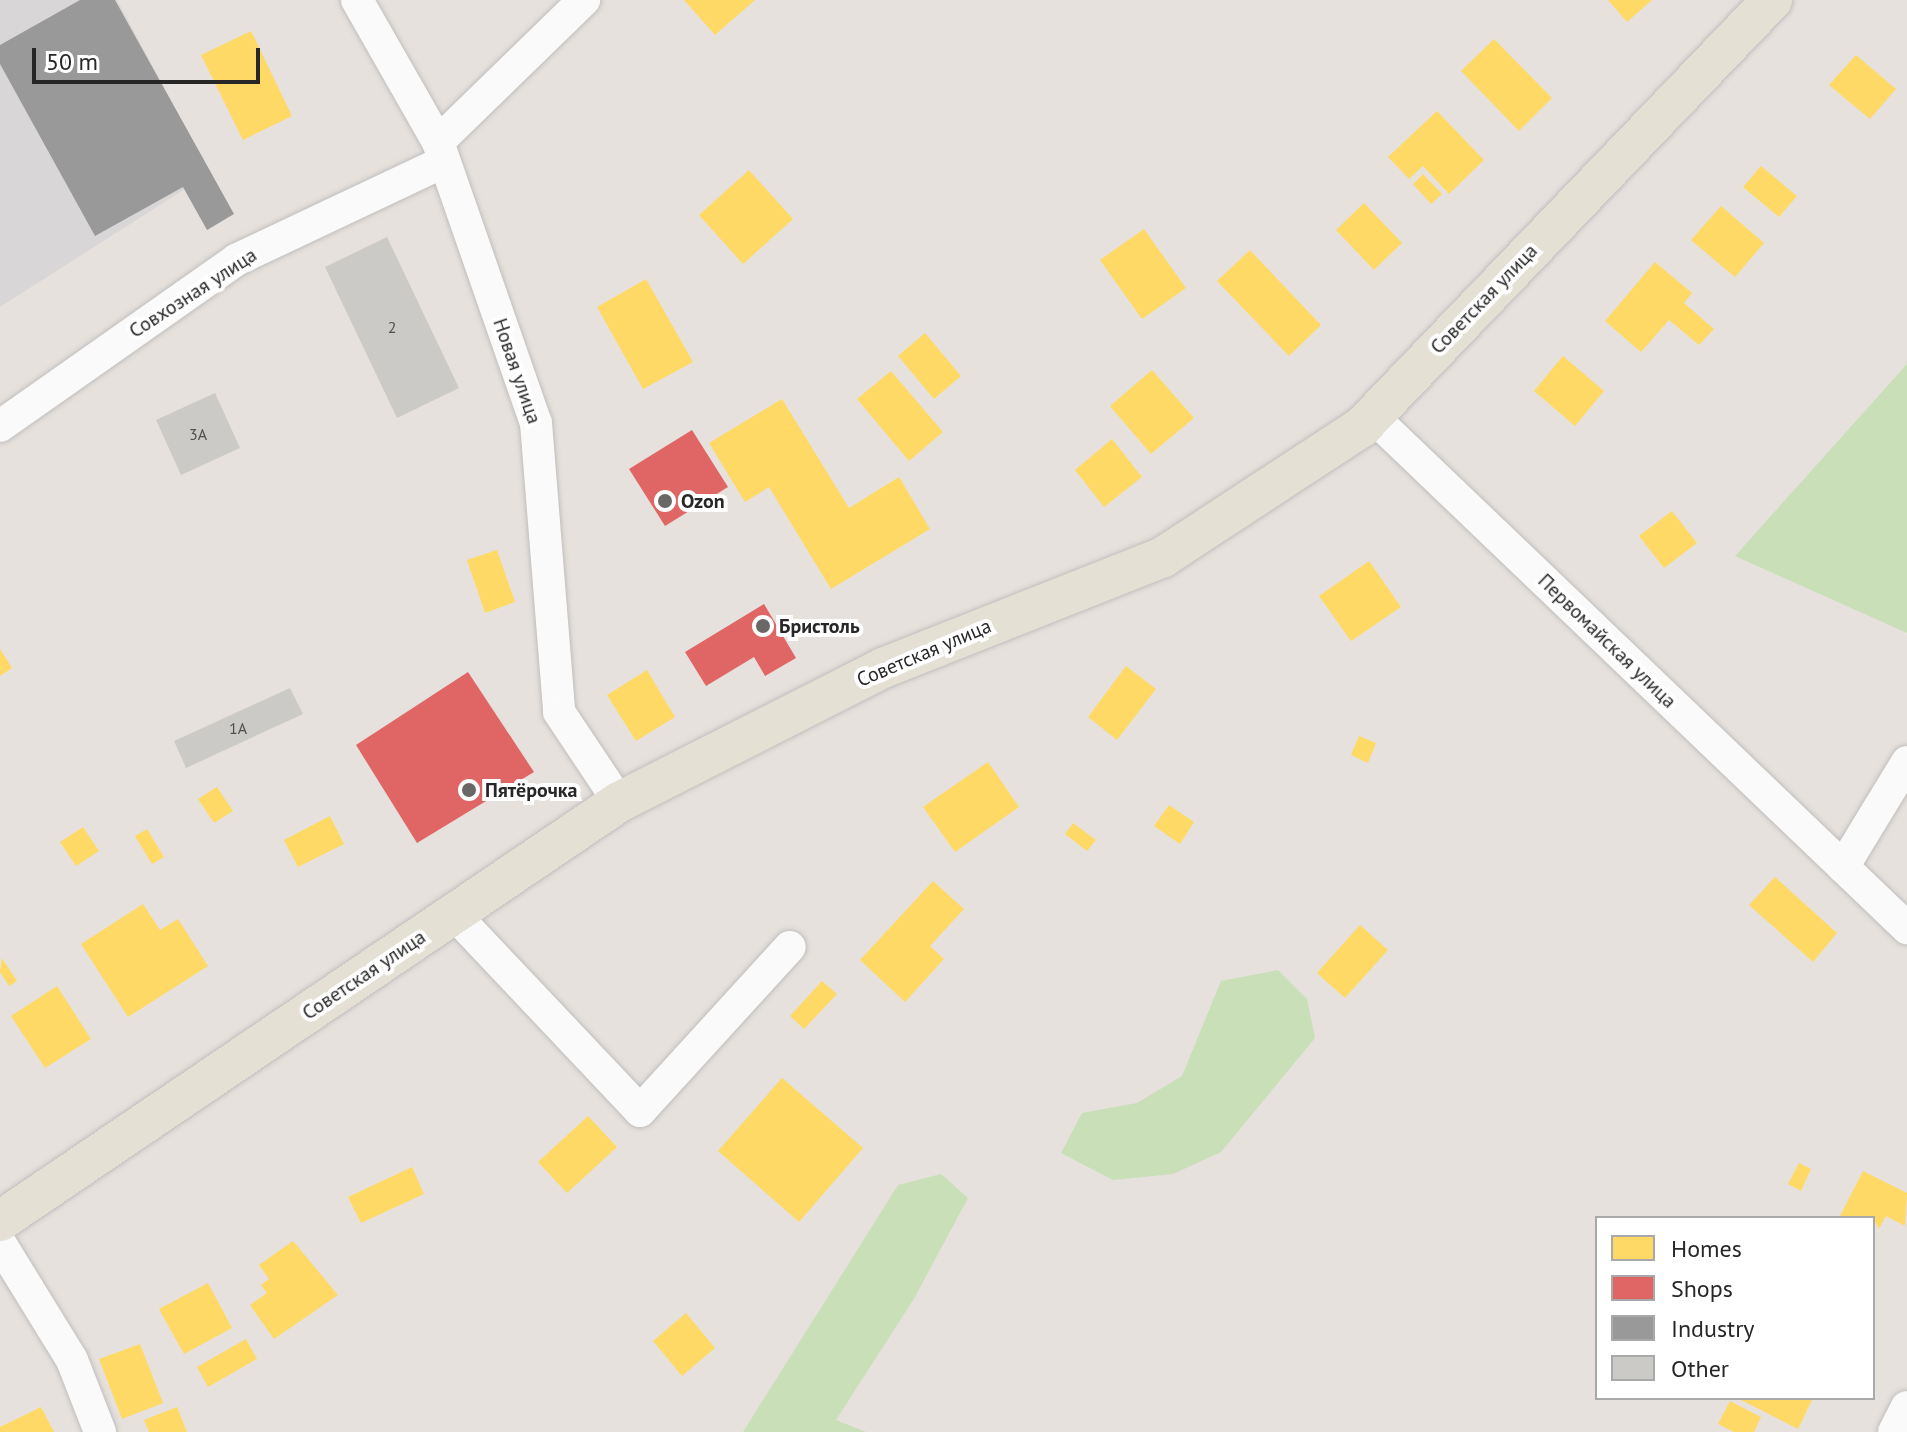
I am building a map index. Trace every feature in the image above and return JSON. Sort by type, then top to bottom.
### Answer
[{"type":"main road","name":"Советская улица","points":[[0,1221],[619,802],[883,668],[1163,557],[1372,416],[1772,0]]},
{"type":"street","name":"Новая улица","points":[[357,0],[441,152],[536,423],[559,712],[619,802]]},
{"type":"street","name":"Совхозная улица","points":[[0,426],[236,260],[441,152],[584,0]]},
{"type":"street","name":"Первомайская улица","points":[[1372,416],[1907,928]]},
{"type":"street","points":[[1843,867],[1907,762]]},
{"type":"street","points":[[454,914],[640,1111],[790,947]]},
{"type":"street","points":[[0,1243],[72,1360],[100,1432]]},
{"type":"street","points":[[1894,1432],[1907,1407]]},
{"type":"shaded area","points":[[0,0],[117,0],[210,173],[0,307]]},
{"type":"green space","points":[[1907,364],[1907,633],[1735,556]]},
{"type":"green space","points":[[1278,970],[1307,999],[1315,1038],[1221,1152],[1173,1174],[1113,1180],[1061,1153],[1082,1113],[1137,1103],[1182,1076],[1221,981]]},
{"type":"green space","points":[[941,1174],[968,1198],[915,1297],[836,1420],[866,1432],[743,1432],[898,1185]]},
{"type":"building: Homes","points":[[684,0],[755,0],[715,35]]},
{"type":"building: Homes","points":[[1608,0],[1652,0],[1627,22]]},
{"type":"building: Homes","points":[[251,31],[292,116],[243,140],[201,55]]},
{"type":"building: Homes","points":[[1494,39],[1552,98],[1519,131],[1461,71]]},
{"type":"building: Homes","points":[[1856,55],[1896,89],[1870,119],[1829,85]]},
{"type":"building: Homes","points":[[1437,111],[1484,160],[1449,194],[1423,166],[1409,179],[1388,157]]},
{"type":"building: Homes","points":[[1761,166],[1797,196],[1779,217],[1743,187]]},
{"type":"building: Homes","points":[[749,170],[793,219],[743,264],[699,215]]},
{"type":"building: Homes","points":[[1423,174],[1442,194],[1431,204],[1413,184]]},
{"type":"building: Homes","points":[[1364,203],[1402,243],[1374,270],[1336,230]]},
{"type":"building: Homes","points":[[1721,206],[1764,243],[1735,277],[1691,240]]},
{"type":"building: Homes","points":[[1144,229],[1186,288],[1142,319],[1100,260]]},
{"type":"building: Homes","points":[[1250,250],[1321,325],[1289,356],[1217,281]]},
{"type":"building: Homes","points":[[1655,262],[1692,293],[1684,303],[1714,329],[1699,345],[1669,320],[1641,352],[1605,321]]},
{"type":"building: Homes","points":[[646,279],[693,362],[643,389],[597,307]]},
{"type":"building: Homes","points":[[925,333],[961,376],[934,399],[898,356]]},
{"type":"building: Homes","points":[[1563,356],[1604,391],[1575,426],[1534,391]]},
{"type":"building: Homes","points":[[1152,370],[1194,418],[1151,454],[1110,406]]},
{"type":"building: Homes","points":[[891,371],[943,432],[909,461],[857,399]]},
{"type":"building: Homes","points":[[782,399],[849,508],[899,477],[930,529],[831,589],[769,487],[745,502],[709,443]]},
{"type":"building: Homes","points":[[1112,439],[1142,477],[1104,507],[1075,470]]},
{"type":"building: Homes","points":[[1672,511],[1697,543],[1664,568],[1639,536]]},
{"type":"building: Homes","points":[[497,550],[515,602],[485,613],[467,560]]},
{"type":"building: Homes","points":[[1369,561],[1401,607],[1351,641],[1319,596]]},
{"type":"building: Homes","points":[[0,649],[12,668],[0,676]]},
{"type":"building: Homes","points":[[1126,666],[1156,689],[1117,740],[1088,717]]},
{"type":"building: Homes","points":[[647,670],[675,717],[636,741],[607,695]]},
{"type":"building: Homes","points":[[1359,736],[1376,743],[1368,763],[1351,755]]},
{"type":"building: Homes","points":[[988,762],[1019,807],[955,852],[923,807]]},
{"type":"building: Homes","points":[[217,787],[233,811],[214,823],[198,799]]},
{"type":"building: Homes","points":[[1169,805],[1194,822],[1180,844],[1154,826]]},
{"type":"building: Homes","points":[[330,816],[344,844],[298,867],[284,840]]},
{"type":"building: Homes","points":[[1073,823],[1096,840],[1087,851],[1065,834]]},
{"type":"building: Homes","points":[[83,827],[99,851],[76,866],[60,842]]},
{"type":"building: Homes","points":[[147,829],[164,857],[152,864],[135,836]]},
{"type":"building: Homes","points":[[1775,877],[1837,933],[1813,962],[1749,905]]},
{"type":"building: Homes","points":[[933,881],[964,909],[930,946],[944,959],[905,1002],[860,960]]},
{"type":"building: Homes","points":[[143,904],[160,930],[178,919],[208,966],[128,1017],[81,944]]},
{"type":"building: Homes","points":[[1360,925],[1388,950],[1345,998],[1317,973]]},
{"type":"building: Homes","points":[[2,958],[17,981],[9,986],[0,972]]},
{"type":"building: Homes","points":[[822,981],[837,994],[804,1029],[790,1016]]},
{"type":"building: Homes","points":[[57,986],[91,1039],[45,1068],[11,1016]]},
{"type":"building: Homes","points":[[782,1078],[863,1148],[799,1222],[718,1151]]},
{"type":"building: Homes","points":[[588,1116],[617,1147],[567,1193],[538,1162]]},
{"type":"building: Homes","points":[[1799,1163],[1811,1169],[1801,1191],[1788,1184]]},
{"type":"building: Homes","points":[[412,1167],[424,1194],[361,1223],[348,1197]]},
{"type":"building: Homes","points":[[1863,1171],[1907,1193],[1905,1226],[1886,1216],[1879,1229],[1875,1216],[1840,1216]]},
{"type":"building: Homes","points":[[293,1241],[338,1295],[274,1339],[250,1305],[267,1293],[261,1285],[269,1279],[259,1265]]},
{"type":"building: Homes","points":[[208,1283],[232,1328],[184,1354],[159,1309]]},
{"type":"building: Homes","points":[[686,1313],[715,1348],[682,1376],[653,1341]]},
{"type":"building: Homes","points":[[246,1339],[257,1359],[208,1387],[197,1367]]},
{"type":"building: Homes","points":[[140,1344],[163,1403],[122,1419],[99,1359]]},
{"type":"building: Homes","points":[[1741,1400],[1812,1400],[1798,1429]]},
{"type":"building: Homes","points":[[1730,1401],[1761,1417],[1754,1432],[1734,1432],[1718,1424]]},
{"type":"building: Homes","points":[[41,1407],[54,1432],[0,1432],[0,1427]]},
{"type":"building: Homes","points":[[177,1407],[187,1432],[149,1432],[144,1420]]},
{"type":"building: Shops","points":[[692,430],[728,487],[665,526],[629,469]]},
{"type":"building: Shops","points":[[764,604],[796,658],[765,676],[754,657],[706,686],[685,652]]},
{"type":"building: Shops","points":[[468,672],[534,772],[417,843],[356,745]]},
{"type":"building: Industry","points":[[80,0],[115,0],[234,214],[207,230],[183,187],[95,236],[0,64],[0,45]]},
{"type":"building: Other","points":[[387,237],[459,388],[397,418],[325,267]]},
{"type":"building: Other","points":[[215,393],[240,448],[181,475],[156,420]]},
{"type":"building: Other","points":[[290,688],[303,714],[186,768],[174,741]]},
{"type":"place","name":"Ozon","points":[[665,501]]},
{"type":"place","name":"Бристоль","points":[[763,626]]},
{"type":"place","name":"Пятёрочка","points":[[469,790]]}]
